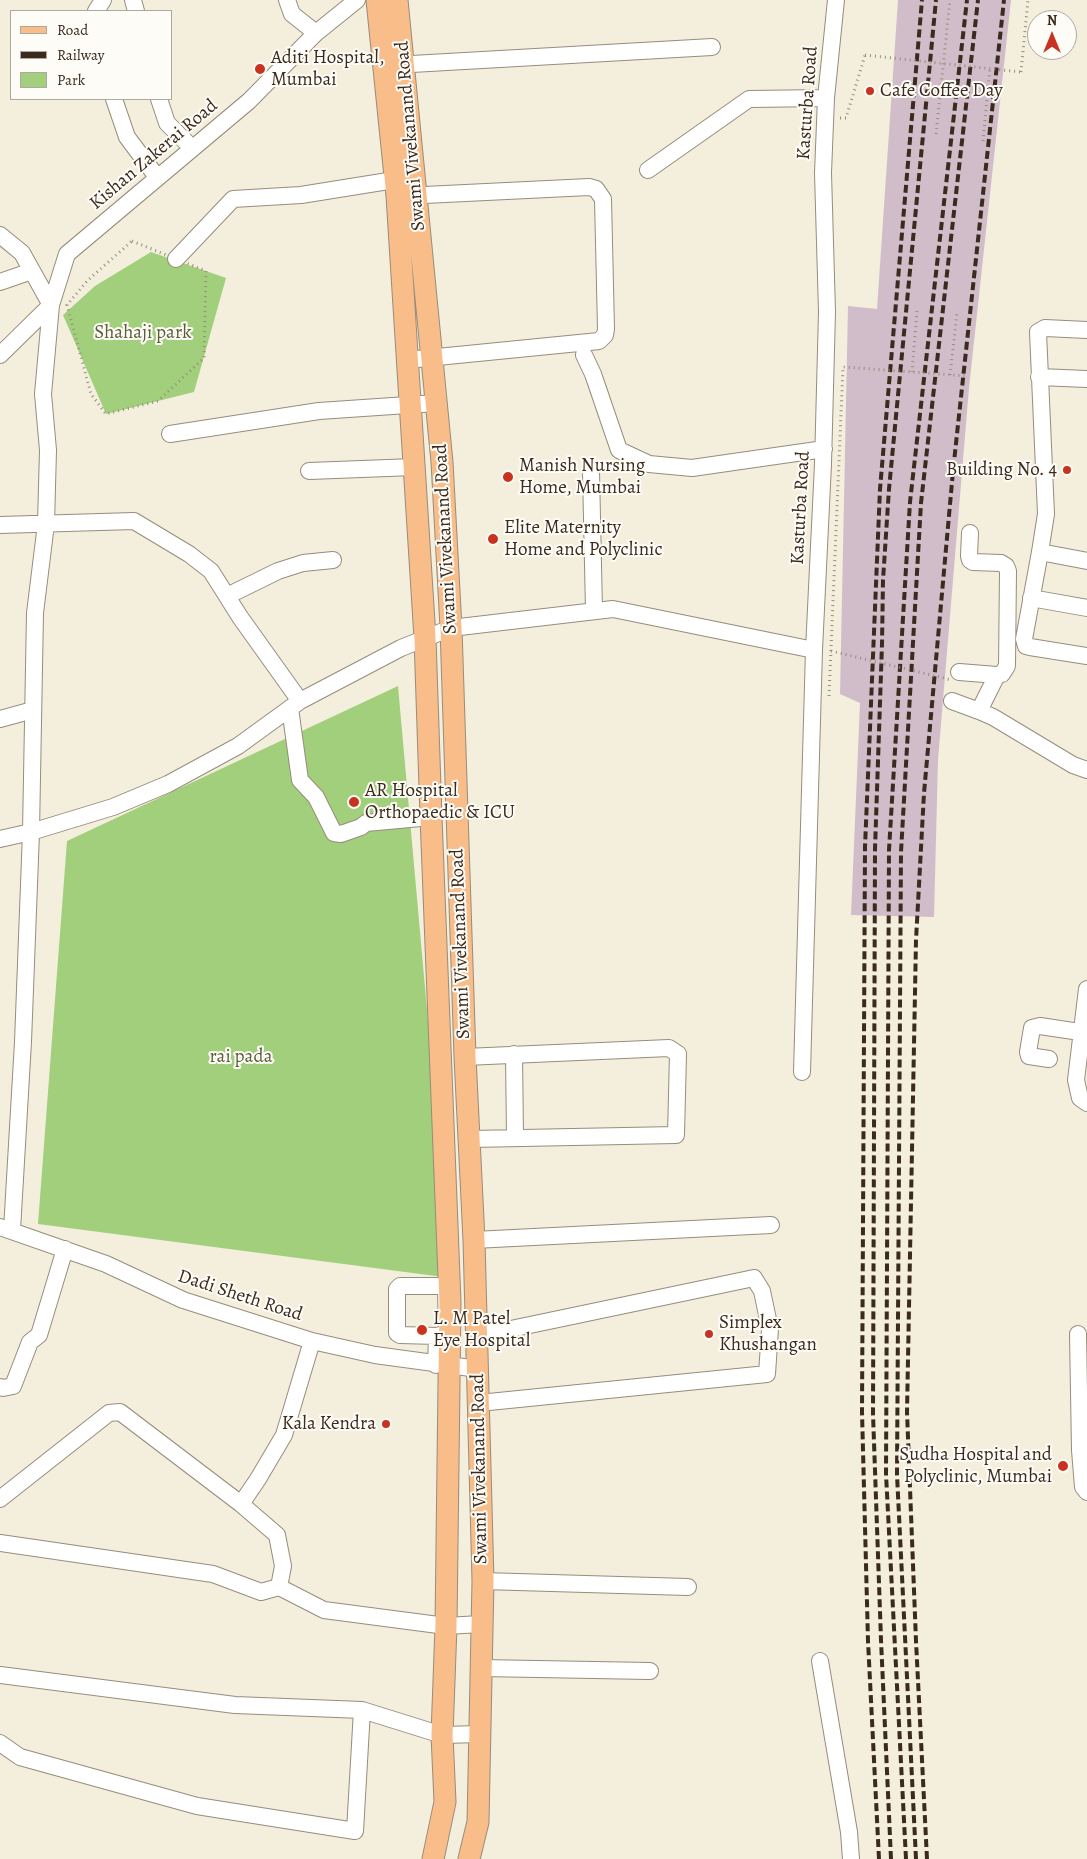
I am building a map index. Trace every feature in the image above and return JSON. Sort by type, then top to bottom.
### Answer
[{"type":"main road","name":"Swami Vivekanand Road","points":[[377,0],[394,65]]},
{"type":"main road","name":"Swami Vivekanand Road","points":[[397,0],[394,65],[406,187],[432,358],[442,462],[451,628],[465,1057],[477,1331],[482,1581],[478,1822],[469,1859]]},
{"type":"main road","name":"Swami Vivekanand Road","points":[[406,187],[407,360],[425,638],[448,1294],[444,1366],[446,1626],[442,1735],[445,1802],[434,1859]]},
{"type":"street","points":[[287,0],[292,14],[316,33]]},
{"type":"street","name":"Kishan Zakerai Road","points":[[0,355],[51,305],[67,254],[188,144],[249,101],[316,33],[357,0]]},
{"type":"street","name":"Kasturba Road","points":[[802,1072],[814,650],[824,449],[827,312],[823,173],[826,98],[836,0]]},
{"type":"street","points":[[394,65],[712,48]]},
{"type":"street","points":[[648,170],[749,99],[826,98]]},
{"type":"street","points":[[114,100],[127,137],[154,173]]},
{"type":"street","points":[[159,100],[167,123],[188,144]]},
{"type":"street","points":[[176,259],[233,199],[406,187],[589,187],[596,189],[603,199],[606,329],[602,339],[599,341],[407,360]]},
{"type":"street","points":[[0,235],[22,253],[51,305],[43,394],[48,450],[46,524],[35,613],[31,832],[23,1042],[6,1229]]},
{"type":"street","points":[[0,282],[32,271]]},
{"type":"street","points":[[1087,330],[1041,328],[1038,332],[1046,514],[1024,639],[1026,646],[1087,656]]},
{"type":"street","points":[[584,355],[593,374],[619,450],[649,464],[692,468],[824,449]]},
{"type":"street","points":[[1040,377],[1087,378]]},
{"type":"street","points":[[170,434],[319,411],[436,403]]},
{"type":"street","points":[[309,471],[414,467]]},
{"type":"street","points":[[591,472],[594,611]]},
{"type":"street","points":[[0,525],[134,521],[189,554],[211,571],[295,704],[300,780],[316,797],[334,833],[340,834],[361,827],[366,822],[430,817]]},
{"type":"street","points":[[956,676],[997,676],[1002,674],[1007,666],[1008,570],[1006,566],[1001,564],[973,562],[970,560],[970,533]]},
{"type":"street","points":[[1040,552],[1087,561]]},
{"type":"street","points":[[227,596],[278,571],[302,563],[333,560]]},
{"type":"street","points":[[1032,598],[1087,608]]},
{"type":"street","points":[[0,839],[31,832],[113,807],[168,784],[238,746],[295,704],[402,648],[451,628],[613,609],[814,650]]},
{"type":"street","points":[[979,711],[997,676]]},
{"type":"street","points":[[952,701],[993,717],[1073,765],[1087,770]]},
{"type":"street","points":[[0,719],[33,710]]},
{"type":"street","points":[[1087,989],[1084,1040],[1076,1080],[1080,1098],[1087,1103]]},
{"type":"street","points":[[1049,1058],[1029,1056],[1032,1028],[1040,1026],[1084,1040]]},
{"type":"street","points":[[465,1057],[670,1048],[678,1054],[676,1135],[470,1139]]},
{"type":"street","points":[[514,1054],[515,1137]]},
{"type":"street","points":[[474,1240],[771,1225]]},
{"type":"street","name":"Dadi Sheth Road","points":[[6,1229],[106,1264],[183,1300],[312,1341],[375,1355],[444,1366],[478,1369]]},
{"type":"street","points":[[0,1387],[13,1386],[30,1342],[39,1335],[65,1249]]},
{"type":"street","points":[[477,1331],[506,1330],[754,1278],[762,1291],[770,1329],[767,1374],[478,1403]]},
{"type":"street","points":[[400,1286],[446,1287],[448,1294],[447,1333],[437,1336],[400,1335],[397,1332],[397,1289],[400,1286]]},
{"type":"street","points":[[1078,1334],[1084,1487],[1087,1492]]},
{"type":"street","points":[[437,1336],[444,1366]]},
{"type":"street","points":[[241,1504],[284,1435],[312,1341]]},
{"type":"street","points":[[0,1499],[109,1413],[120,1412],[241,1504],[277,1534],[283,1566],[279,1587]]},
{"type":"street","points":[[0,1543],[213,1574],[261,1592],[279,1587],[324,1610],[446,1626],[480,1624]]},
{"type":"street","points":[[482,1581],[688,1587]]},
{"type":"street","points":[[820,1661],[849,1832],[851,1859]]},
{"type":"street","points":[[480,1668],[650,1671]]},
{"type":"street","points":[[0,1675],[235,1705],[362,1710],[442,1735],[480,1734]]},
{"type":"street","points":[[0,1742],[20,1757],[197,1806],[355,1831],[362,1710]]},
{"type":"path","points":[[936,134],[950,0]]},
{"type":"path","points":[[846,118],[865,55],[1020,72],[1028,0]]},
{"type":"path","points":[[983,141],[990,68]]},
{"type":"path","points":[[132,241],[176,259],[206,271],[204,358],[158,401],[106,414],[91,394],[67,306],[88,281],[132,241]]},
{"type":"path","points":[[912,372],[917,311]]},
{"type":"path","points":[[950,375],[957,312]]},
{"type":"path","points":[[829,696],[843,368],[967,376]]},
{"type":"path","points":[[831,651],[956,676]]},
{"type":"shaded area","points":[[898,0],[1011,0],[969,388],[938,760],[934,917],[851,915],[860,703],[840,694],[848,306],[877,309]]},
{"type":"green space","name":"Shahaji park","points":[[151,252],[226,278],[194,392],[106,414],[63,315],[95,286]]},
{"type":"green space","name":"rai pada","points":[[398,686],[451,1278],[38,1224],[67,841]]},
{"type":"railway","points":[[879,1859],[868,1641],[862,1412],[865,847],[880,489],[922,0]]},
{"type":"railway","points":[[891,1859],[873,1414],[875,849],[883,580],[889,489],[936,0]]},
{"type":"railway","points":[[906,1859],[886,1474],[889,850],[910,502],[967,0]]},
{"type":"railway","points":[[916,1859],[897,1475],[901,852],[921,503],[978,0]]},
{"type":"railway","points":[[927,1859],[907,1412],[916,940],[924,793],[953,471],[1004,0]]},
{"type":"place","name":"Aditi Hospital, Mumbai","points":[[260,69]]},
{"type":"place","name":"Cafe Coffee Day","points":[[870,91]]},
{"type":"place","name":"Building No. 4","points":[[1067,470]]},
{"type":"place","name":"Manish Nursing Home, Mumbai","points":[[508,477]]},
{"type":"place","name":"Elite Maternity Home and Polyclinic","points":[[493,539]]},
{"type":"place","name":"AR Hospital Orthopaedic & ICU","points":[[354,802]]},
{"type":"place","name":"L. M Patel Eye Hospital","points":[[422,1330]]},
{"type":"place","name":"Simplex Khushangan","points":[[709,1334]]},
{"type":"place","name":"Kala Kendra","points":[[386,1424]]},
{"type":"place","name":"Sudha Hospital and Polyclinic, Mumbai","points":[[1063,1466]]}]
